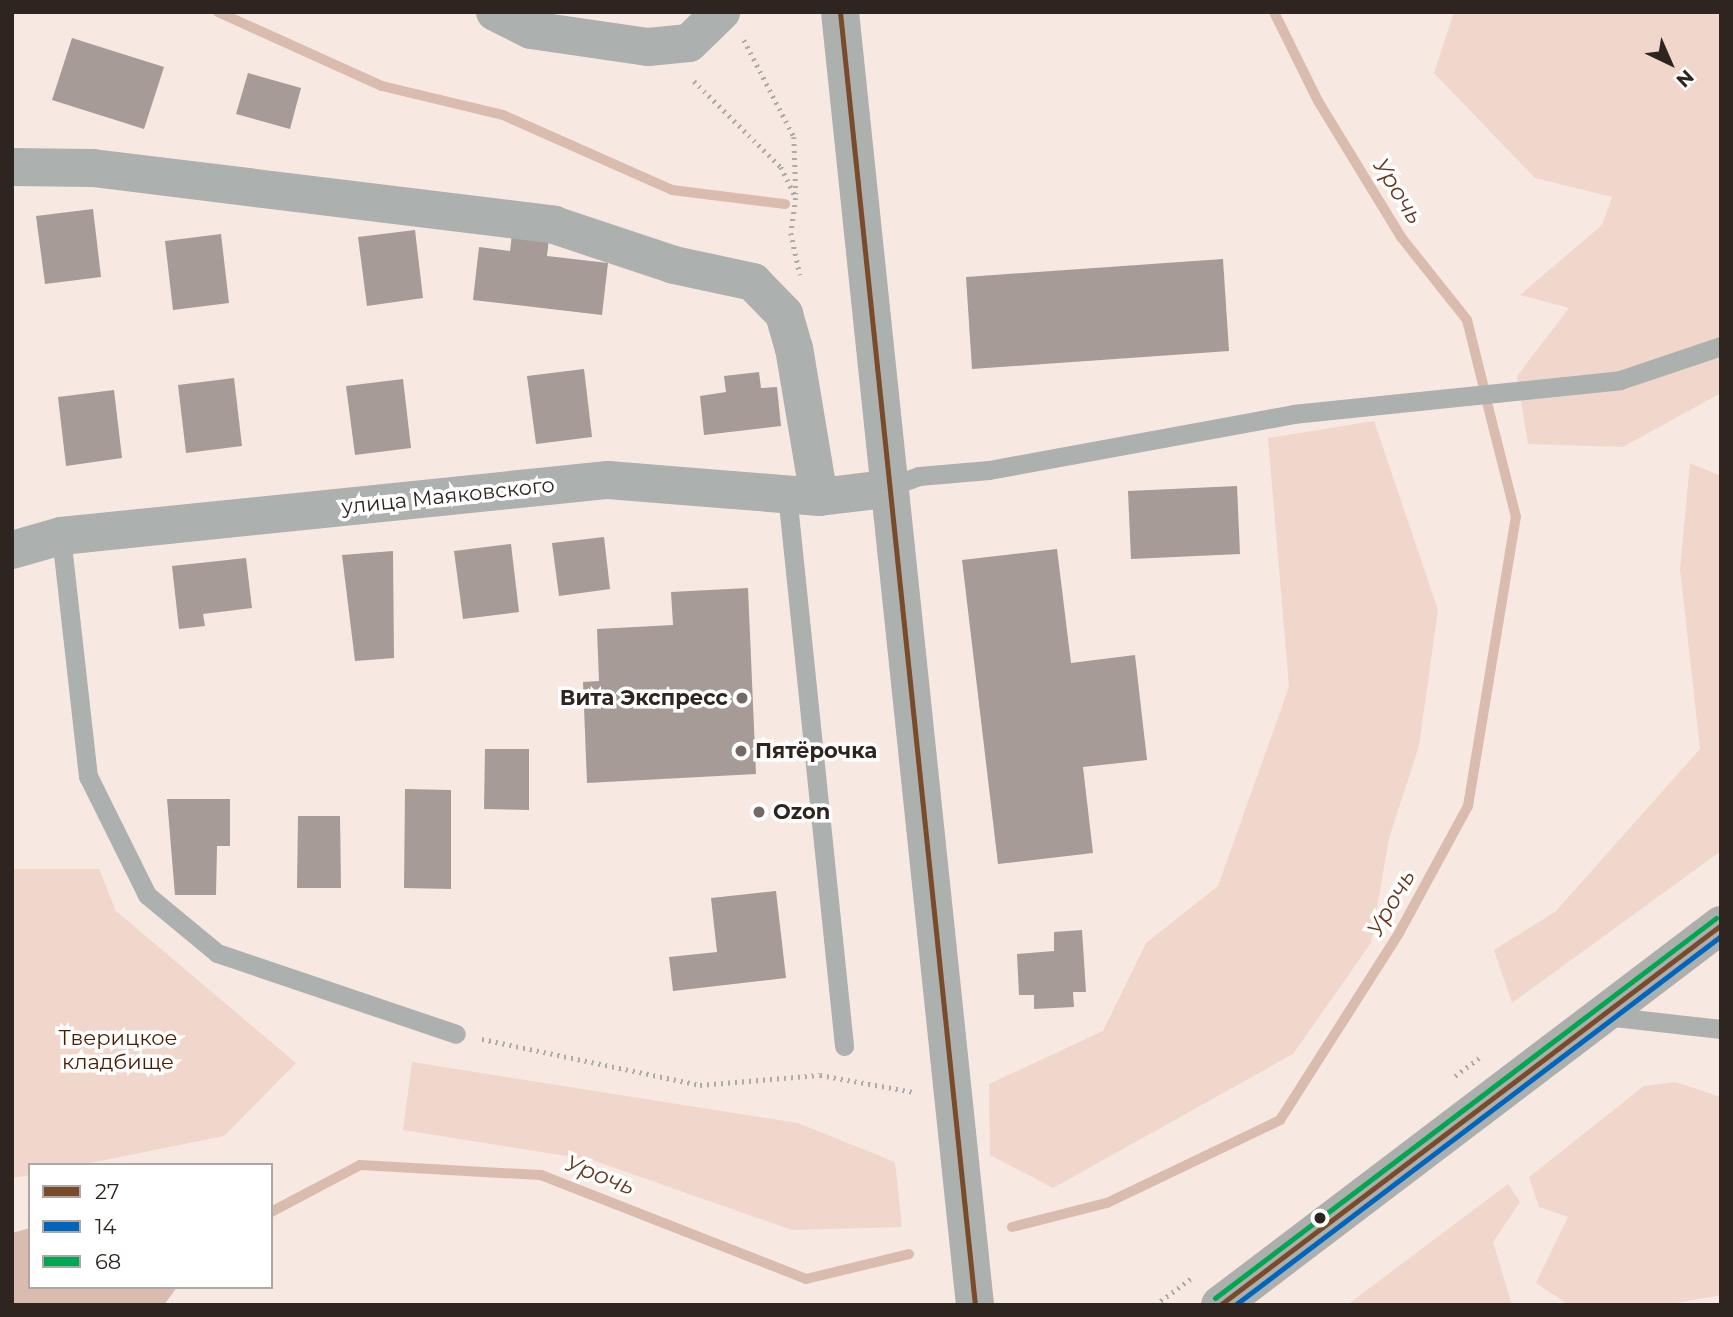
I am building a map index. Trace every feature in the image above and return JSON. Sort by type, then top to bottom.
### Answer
[{"type":"main road","points":[[1220,1305],[1721,925]]},
{"type":"street","points":[[495,12],[531,30],[648,47],[689,43],[730,20]]},
{"type":"street","points":[[840,12],[886,489],[957,1099],[975,1305]]},
{"type":"street","points":[[12,167],[93,168],[554,225],[674,265],[753,282],[788,327],[803,496]]},
{"type":"street","name":"улица Маяковского","points":[[12,550],[61,536],[608,480],[803,496],[886,489]]},
{"type":"lane","points":[[886,489],[919,476],[989,470],[1293,414],[1620,380],[1721,346]]},
{"type":"lane","points":[[803,496],[844,1046]]},
{"type":"lane","points":[[61,536],[88,776],[147,895],[217,953],[456,1034]]},
{"type":"lane","points":[[1604,1016],[1721,1029]]},
{"type":"path","points":[[730,20],[794,137],[796,198],[791,233],[801,271],[788,327]]},
{"type":"path","points":[[685,76],[707,89],[780,167],[796,198]]},
{"type":"path","points":[[456,1034],[700,1085],[820,1075],[957,1099]]},
{"type":"green space","points":[[1454,12],[1721,12],[1721,393],[1623,447],[1528,444],[1517,376],[1569,308],[1520,295],[1602,225],[1612,197],[1535,178],[1434,73]]},
{"type":"green space","points":[[1374,421],[1438,610],[1419,746],[1389,838],[1371,943],[1293,1054],[1053,1188],[990,1155],[989,1084],[1103,1031],[1146,943],[1218,886],[1289,687],[1268,438]]},
{"type":"green space","points":[[1690,463],[1721,476],[1721,851],[1512,1003],[1494,950],[1555,912],[1700,749],[1680,569]]},
{"type":"green space","name":"Тверицкое кладбище","points":[[12,869],[99,869],[116,911],[296,1063],[224,1136],[90,1163],[28,1163],[28,1175],[12,1178]]},
{"type":"green space","points":[[412,1062],[798,1123],[895,1162],[902,1227],[792,1230],[592,1160],[403,1130]]},
{"type":"green space","points":[[1675,1082],[1721,1097],[1721,1295],[1665,1305],[1569,1305],[1536,1283],[1568,1217],[1539,1207],[1529,1177],[1644,1086]]},
{"type":"green space","points":[[1508,1184],[1520,1202],[1493,1242],[1512,1305],[1347,1305]]},
{"type":"shaded area","points":[[28,1229],[28,1289],[176,1289],[164,1305],[12,1305],[12,1233]]},
{"type":"building","points":[[72,38],[164,67],[144,129],[52,100]]},
{"type":"building","points":[[248,73],[301,88],[290,129],[236,114]]},
{"type":"building","points":[[93,209],[101,277],[45,284],[36,216]]},
{"type":"building","points":[[415,230],[423,298],[367,306],[358,237]]},
{"type":"building","points":[[221,234],[229,303],[173,310],[165,241]]},
{"type":"building","points":[[512,234],[549,238],[547,256],[608,263],[602,315],[473,300],[479,247],[510,251]]},
{"type":"building","points":[[1223,259],[1229,351],[972,369],[966,277]]},
{"type":"building","points":[[584,369],[592,437],[536,444],[527,376]]},
{"type":"building","points":[[759,372],[761,388],[777,387],[781,426],[704,435],[700,396],[726,392],[724,376]]},
{"type":"building","points":[[234,378],[242,446],[186,453],[178,385]]},
{"type":"building","points":[[403,379],[411,448],[355,455],[346,386]]},
{"type":"building","points":[[114,390],[122,458],[66,466],[58,397]]},
{"type":"building","points":[[1237,486],[1240,554],[1131,559],[1128,491]]},
{"type":"building","points":[[604,537],[610,589],[559,596],[552,543]]},
{"type":"building","points":[[511,544],[519,612],[463,619],[454,551]]},
{"type":"building","points":[[1057,549],[1071,663],[1135,655],[1147,760],[1083,767],[1093,853],[998,864],[962,560]]},
{"type":"building","points":[[393,551],[394,658],[355,661],[342,555]]},
{"type":"building","points":[[246,558],[252,608],[203,614],[205,626],[179,629],[172,566]]},
{"type":"building","points":[[748,588],[756,774],[587,783],[583,682],[599,681],[597,629],[673,625],[671,592]]},
{"type":"building","points":[[485,749],[529,749],[529,810],[484,809]]},
{"type":"building","points":[[405,789],[451,790],[451,889],[404,888]]},
{"type":"building","points":[[167,799],[230,799],[230,846],[217,846],[216,895],[175,895]]},
{"type":"building","points":[[298,816],[340,816],[341,888],[297,888]]},
{"type":"building","points":[[776,891],[786,978],[673,991],[669,957],[717,952],[711,898]]},
{"type":"building","points":[[1082,930],[1086,992],[1073,992],[1074,1007],[1034,1009],[1034,995],[1019,995],[1017,954],[1054,951],[1054,932]]},
{"type":"waterway","points":[[218,12],[382,86],[503,115],[672,190],[785,204]]},
{"type":"waterway","name":"Урочь","points":[[1274,12],[1318,101],[1401,237],[1467,320],[1484,388]]},
{"type":"waterway","name":"Урочь","points":[[1012,1227],[1107,1203],[1280,1120],[1399,933],[1468,806],[1516,517],[1487,402]]},
{"type":"waterway","name":"Урочь","points":[[273,1211],[360,1165],[541,1175],[806,1279],[909,1254]]},
{"type":"transit line","name":"27","points":[[840,12],[975,1305]]},
{"type":"transit line","name":"68","points":[[1215,1298],[1716,918]]},
{"type":"transit line","name":"27","points":[[1220,1305],[1721,925]]},
{"type":"transit line","name":"14","points":[[1235,1305],[1721,936]]},
{"type":"place","name":"Вита Экспресс","points":[[742,698]]},
{"type":"place","name":"Пятёрочка","points":[[741,751]]},
{"type":"place","name":"Ozon","points":[[759,812]]}]
